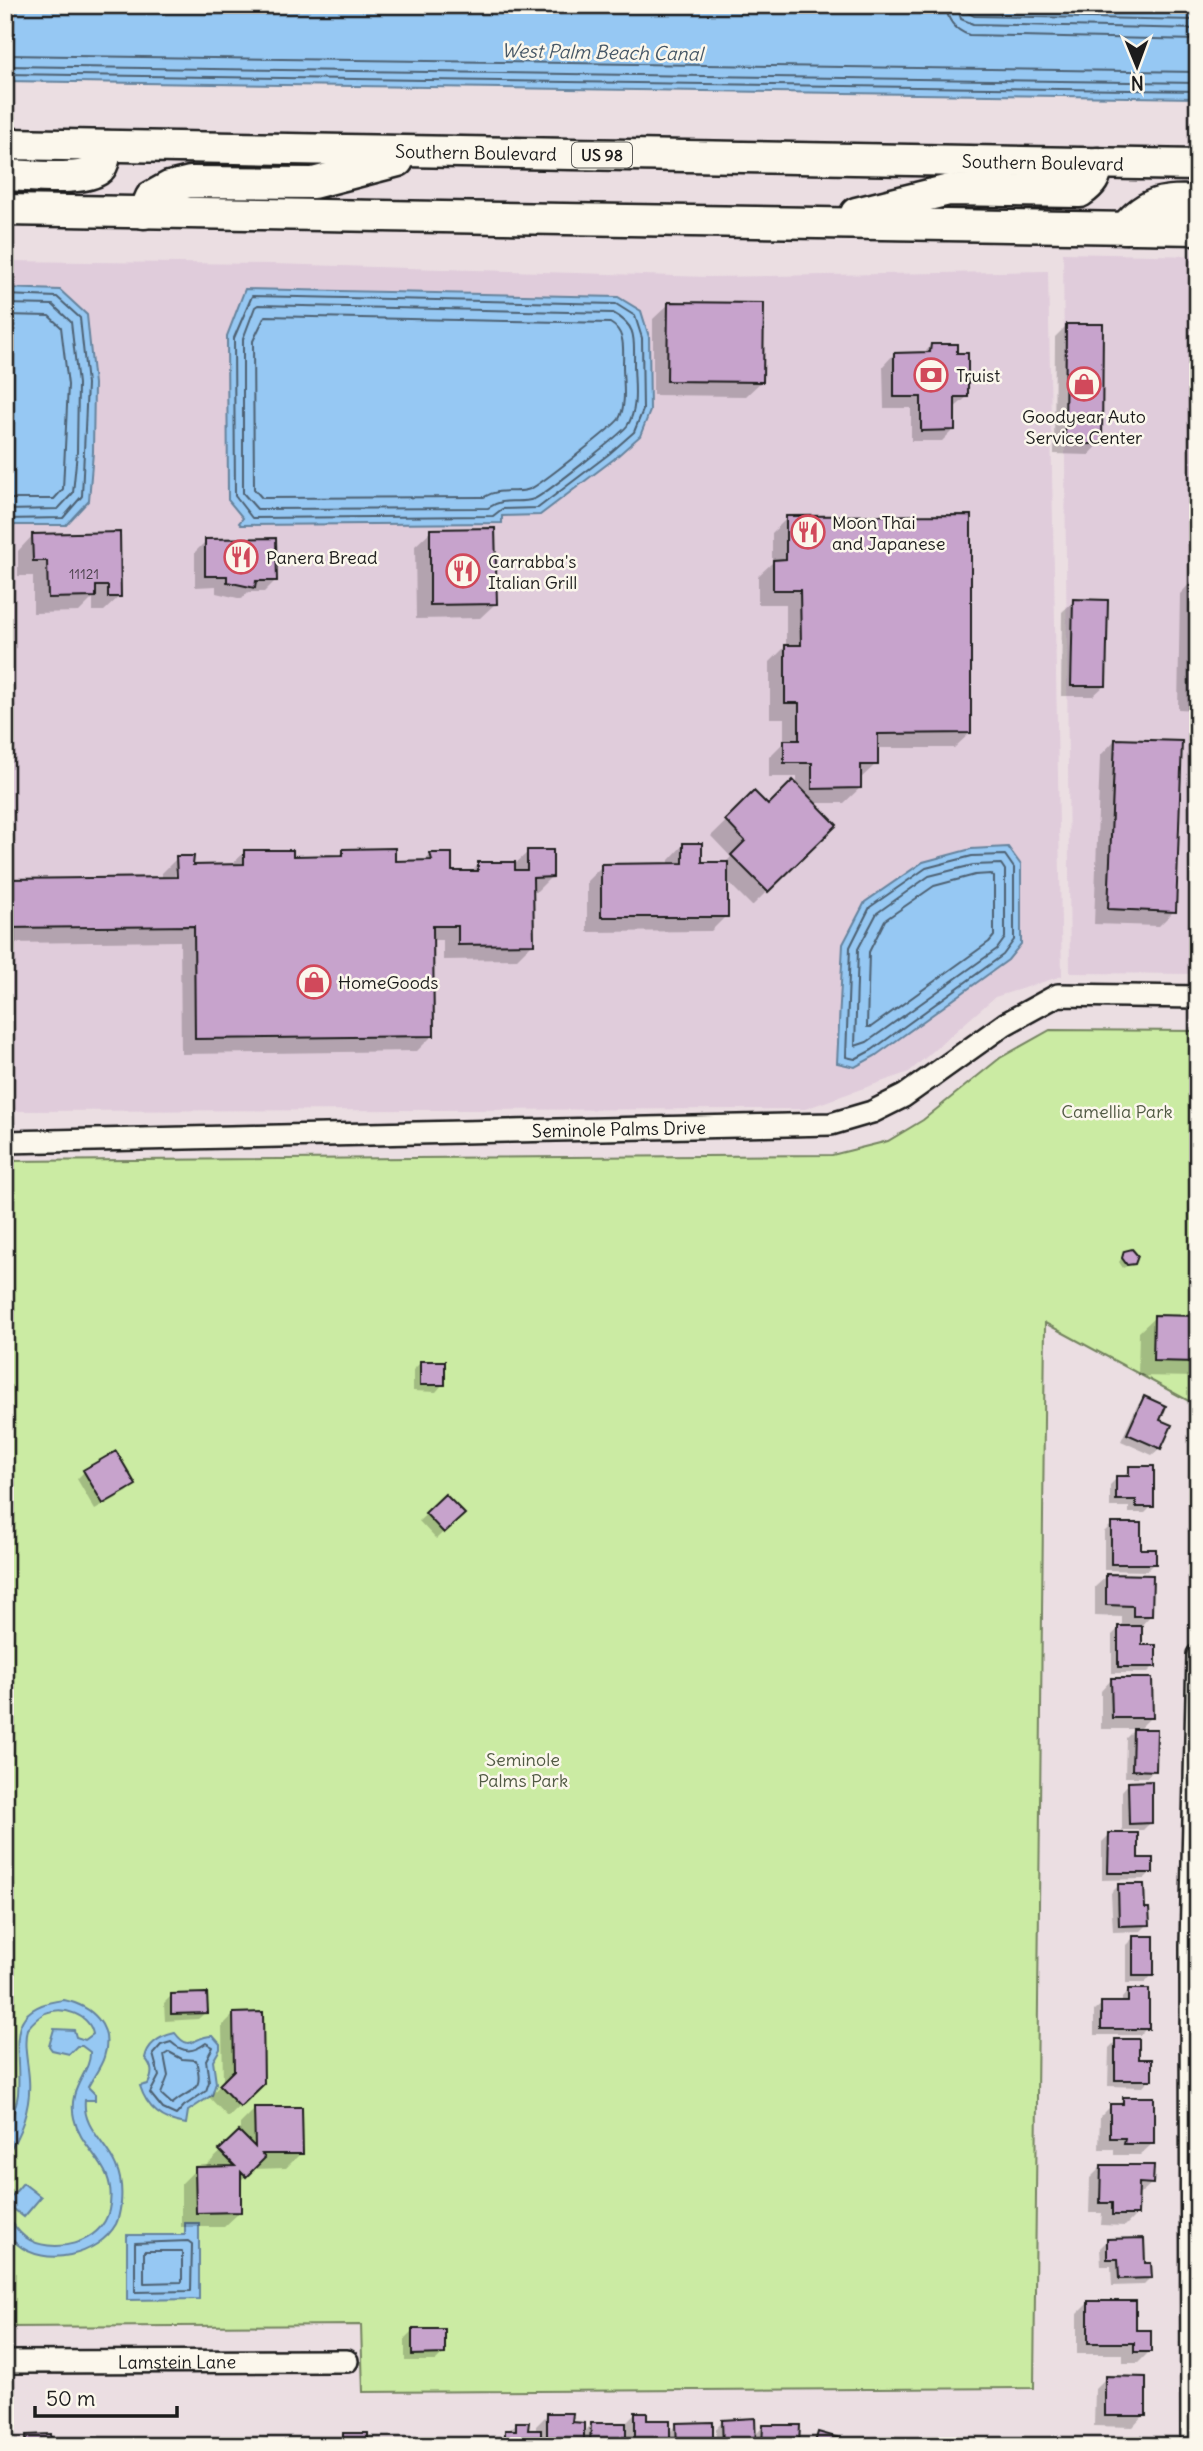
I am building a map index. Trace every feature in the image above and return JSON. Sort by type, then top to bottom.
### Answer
[{"type":"highway","name":"Southern Boulevard","points":[[5,144],[1198,165]]},
{"type":"highway","points":[[5,175],[82,176],[95,173],[102,166],[107,146]]},
{"type":"highway","points":[[144,213],[151,197],[169,187],[190,182],[313,183],[432,152]]},
{"type":"highway","points":[[815,223],[949,190],[1080,192],[1091,185],[1098,163]]},
{"type":"highway","points":[[1125,228],[1137,213],[1153,203],[1170,200],[1198,201]]},
{"type":"highway","points":[[5,211],[1198,229]]},
{"type":"street","name":"Seminole Palms Drive","points":[[5,1142],[831,1124],[872,1112],[904,1096],[1005,1024],[1058,995],[1198,997]]},
{"type":"street","points":[[1192,2446],[1192,1931],[1198,1655]]},
{"type":"street","name":"Lamstein Lane","points":[[5,2362],[347,2361]]},
{"type":"shaded area","points":[[1063,253],[1198,256],[1198,974],[1070,973]]},
{"type":"shaded area","points":[[5,261],[273,264],[709,277],[1048,271],[1062,976],[995,997],[909,1072],[805,1109],[5,1111]]},
{"type":"green space","name":"Seminole Palms Park","points":[[1050,1030],[1198,1031],[1198,1406],[1045,1323],[1034,2388],[363,2392],[361,2325],[5,2327],[5,1161],[832,1155],[888,1141],[923,1120],[1000,1058]]},
{"type":"water","name":"West Palm Beach Canal","points":[[5,5],[806,5],[1198,13],[1198,98],[5,81]]},
{"type":"water","points":[[5,288],[60,290],[87,315],[94,384],[89,500],[66,525],[5,525]]},
{"type":"water","points":[[245,289],[618,297],[641,311],[649,337],[650,411],[640,436],[540,515],[502,516],[502,523],[241,525],[239,523],[243,518],[228,500],[227,336]]},
{"type":"water","points":[[1008,847],[1021,865],[1021,944],[1008,960],[875,1056],[855,1067],[837,1063],[843,944],[865,902],[923,862],[971,849]]},
{"type":"water","points":[[64,2000],[92,2012],[106,2036],[104,2057],[88,2087],[95,2094],[95,2100],[85,2100],[85,2110],[91,2127],[116,2166],[121,2199],[117,2222],[108,2235],[84,2251],[56,2257],[29,2251],[13,2241],[6,2233],[5,2212],[25,2237],[48,2246],[61,2246],[86,2238],[97,2231],[109,2210],[109,2181],[84,2141],[74,2118],[76,2089],[87,2067],[90,2052],[77,2046],[69,2054],[52,2050],[49,2046],[54,2029],[74,2030],[76,2037],[85,2040],[93,2034],[91,2027],[81,2017],[67,2011],[52,2011],[40,2016],[27,2029],[27,2110],[16,2139],[5,2157],[5,2135],[18,2094],[17,2046],[22,2021],[30,2011],[44,2004]]},
{"type":"water","points":[[175,2033],[189,2043],[213,2036],[220,2044],[213,2061],[216,2083],[212,2095],[188,2111],[186,2124],[170,2120],[157,2112],[147,2101],[140,2086],[148,2084],[151,2077],[150,2064],[145,2058],[149,2048],[160,2038]]},
{"type":"water","points":[[23,2183],[41,2197],[24,2217],[6,2203]]},
{"type":"water","points":[[185,2223],[199,2223],[199,2299],[127,2300],[127,2235],[185,2235]]},
{"type":"building","points":[[668,302],[764,303],[763,382],[667,381]]},
{"type":"building","name":"Goodyear Auto Service Center","points":[[1066,324],[1103,324],[1102,444],[1065,444]]},
{"type":"building","name":"Truist","points":[[931,344],[957,344],[957,353],[968,353],[968,397],[955,397],[955,430],[921,431],[921,397],[894,397],[894,353],[930,352]]},
{"type":"building","points":[[971,515],[971,733],[878,734],[878,765],[861,765],[861,788],[812,789],[812,763],[784,763],[784,740],[799,740],[799,703],[785,703],[785,645],[801,645],[800,590],[773,590],[773,560],[786,559],[786,516]]},
{"type":"building","name":"Carrabba's Italian Grill","points":[[495,528],[497,604],[430,605],[430,529]]},
{"type":"building","points":[[120,532],[121,597],[108,597],[108,586],[96,586],[96,597],[48,598],[47,561],[33,561],[32,534]]},
{"type":"building","name":"Panera Bread","points":[[276,538],[277,581],[256,581],[255,588],[227,582],[227,576],[205,576],[205,539]]},
{"type":"building","points":[[1194,577],[1198,577],[1198,695],[1193,695]]},
{"type":"building","points":[[1073,599],[1108,600],[1106,686],[1071,686]]},
{"type":"building","points":[[1115,739],[1182,741],[1176,912],[1108,909]]},
{"type":"building","points":[[793,780],[837,825],[768,892],[731,855],[745,841],[725,820],[754,791],[768,805]]},
{"type":"building","points":[[683,843],[702,843],[702,862],[728,862],[728,917],[601,917],[601,864],[683,863]]},
{"type":"building","points":[[395,848],[395,861],[432,860],[430,853],[452,853],[452,871],[478,871],[478,862],[515,862],[515,870],[527,870],[527,850],[553,850],[553,877],[533,878],[534,944],[458,945],[458,926],[433,926],[434,1036],[195,1039],[194,926],[5,928],[5,879],[177,877],[176,856],[194,856],[193,865],[244,864],[244,850],[293,850],[293,856],[343,855],[343,849]]},
{"type":"building","points":[[1132,1249],[1138,1256],[1135,1264],[1127,1265],[1122,1258],[1124,1251]]},
{"type":"building","points":[[1154,1315],[1198,1316],[1198,1362],[1153,1361]]},
{"type":"building","points":[[420,1361],[445,1361],[445,1385],[420,1385]]},
{"type":"building","points":[[1144,1396],[1166,1406],[1160,1420],[1172,1425],[1161,1449],[1127,1434]]},
{"type":"building","points":[[116,1451],[136,1485],[103,1504],[83,1470]]},
{"type":"building","points":[[1129,1466],[1154,1466],[1154,1507],[1136,1507],[1136,1500],[1116,1500],[1116,1476],[1129,1476]]},
{"type":"building","points":[[445,1494],[465,1514],[444,1533],[425,1513]]},
{"type":"building","points":[[1111,1523],[1141,1523],[1141,1549],[1156,1549],[1156,1564],[1111,1564]]},
{"type":"building","points":[[1106,1574],[1153,1575],[1152,1616],[1133,1616],[1133,1606],[1106,1605]]},
{"type":"building","points":[[1118,1626],[1142,1626],[1142,1645],[1156,1645],[1156,1667],[1118,1667]]},
{"type":"building","points":[[1111,1678],[1152,1678],[1153,1718],[1112,1718]]},
{"type":"building","points":[[1133,1729],[1157,1729],[1156,1771],[1132,1770]]},
{"type":"building","points":[[1152,1781],[1152,1823],[1129,1824],[1128,1782]]},
{"type":"building","points":[[1109,1833],[1138,1833],[1138,1858],[1153,1858],[1153,1873],[1108,1873]]},
{"type":"building","points":[[1118,1884],[1144,1884],[1145,1908],[1149,1908],[1150,1925],[1119,1926]]},
{"type":"building","points":[[1133,1936],[1154,1936],[1154,1976],[1133,1976]]},
{"type":"building","points":[[1128,1989],[1149,1989],[1149,2029],[1101,2029],[1101,2002],[1128,2002]]},
{"type":"building","points":[[207,1993],[208,2013],[171,2014],[171,1994]]},
{"type":"building","points":[[263,2012],[264,2084],[240,2107],[219,2085],[234,2070],[233,2013]]},
{"type":"building","points":[[1115,2039],[1139,2039],[1139,2059],[1152,2059],[1152,2080],[1115,2080]]},
{"type":"building","points":[[1123,2097],[1154,2097],[1154,2144],[1124,2144],[1125,2138],[1110,2138],[1110,2104],[1123,2104]]},
{"type":"building","points":[[254,2107],[302,2107],[303,2154],[262,2154],[265,2158],[246,2177],[241,2172],[241,2212],[196,2213],[195,2167],[235,2166],[219,2150],[239,2131],[255,2147]]},
{"type":"building","points":[[1101,2165],[1154,2165],[1153,2184],[1139,2183],[1138,2215],[1112,2215],[1112,2203],[1100,2203]]},
{"type":"building","points":[[1144,2238],[1145,2263],[1151,2263],[1152,2278],[1119,2279],[1118,2259],[1107,2259],[1107,2239]]},
{"type":"building","points":[[1088,2301],[1136,2301],[1136,2330],[1151,2330],[1151,2352],[1134,2352],[1134,2343],[1088,2343]]},
{"type":"building","points":[[412,2329],[445,2329],[445,2354],[412,2355]]},
{"type":"building","points":[[1105,2376],[1146,2377],[1146,2416],[1105,2416]]},
{"type":"building","points":[[635,2412],[647,2412],[647,2420],[670,2420],[670,2446],[635,2446]]},
{"type":"building","points":[[547,2413],[573,2413],[572,2422],[584,2423],[584,2446],[547,2446]]},
{"type":"building","points":[[755,2418],[756,2446],[723,2446],[722,2420]]},
{"type":"building","points":[[516,2422],[529,2422],[528,2430],[541,2430],[541,2446],[505,2446],[505,2430],[516,2430]]},
{"type":"building","points":[[713,2422],[713,2446],[677,2446],[676,2423]]},
{"type":"building","points":[[591,2423],[626,2423],[626,2446],[590,2446]]},
{"type":"building","points":[[763,2425],[800,2425],[799,2446],[762,2446]]},
{"type":"building","points":[[818,2432],[853,2442],[852,2446],[814,2446]]},
{"type":"building","points":[[343,2433],[368,2433],[368,2446],[333,2446],[334,2442],[343,2442]]},
{"type":"building","points":[[51,2434],[51,2446],[15,2446],[15,2443],[26,2443],[26,2435]]},
{"type":"building","points":[[224,2440],[224,2446],[188,2446],[188,2441]]},
{"type":"building","points":[[146,2441],[180,2441],[180,2446],[146,2446]]},
{"type":"building","points":[[465,2443],[498,2443],[498,2446],[465,2446]]},
{"type":"place","name":"Truist","points":[[931,375]]},
{"type":"place","name":"Goodyear Auto Service Center","points":[[1084,384]]},
{"type":"place","name":"Moon Thai and Japanese","points":[[808,532]]},
{"type":"place","name":"Panera Bread","points":[[241,557]]},
{"type":"place","name":"Carrabba's Italian Grill","points":[[463,571]]},
{"type":"place","name":"HomeGoods","points":[[314,982]]},
{"type":"park label","name":"Camellia Park","points":[[1117,1111]]}]
